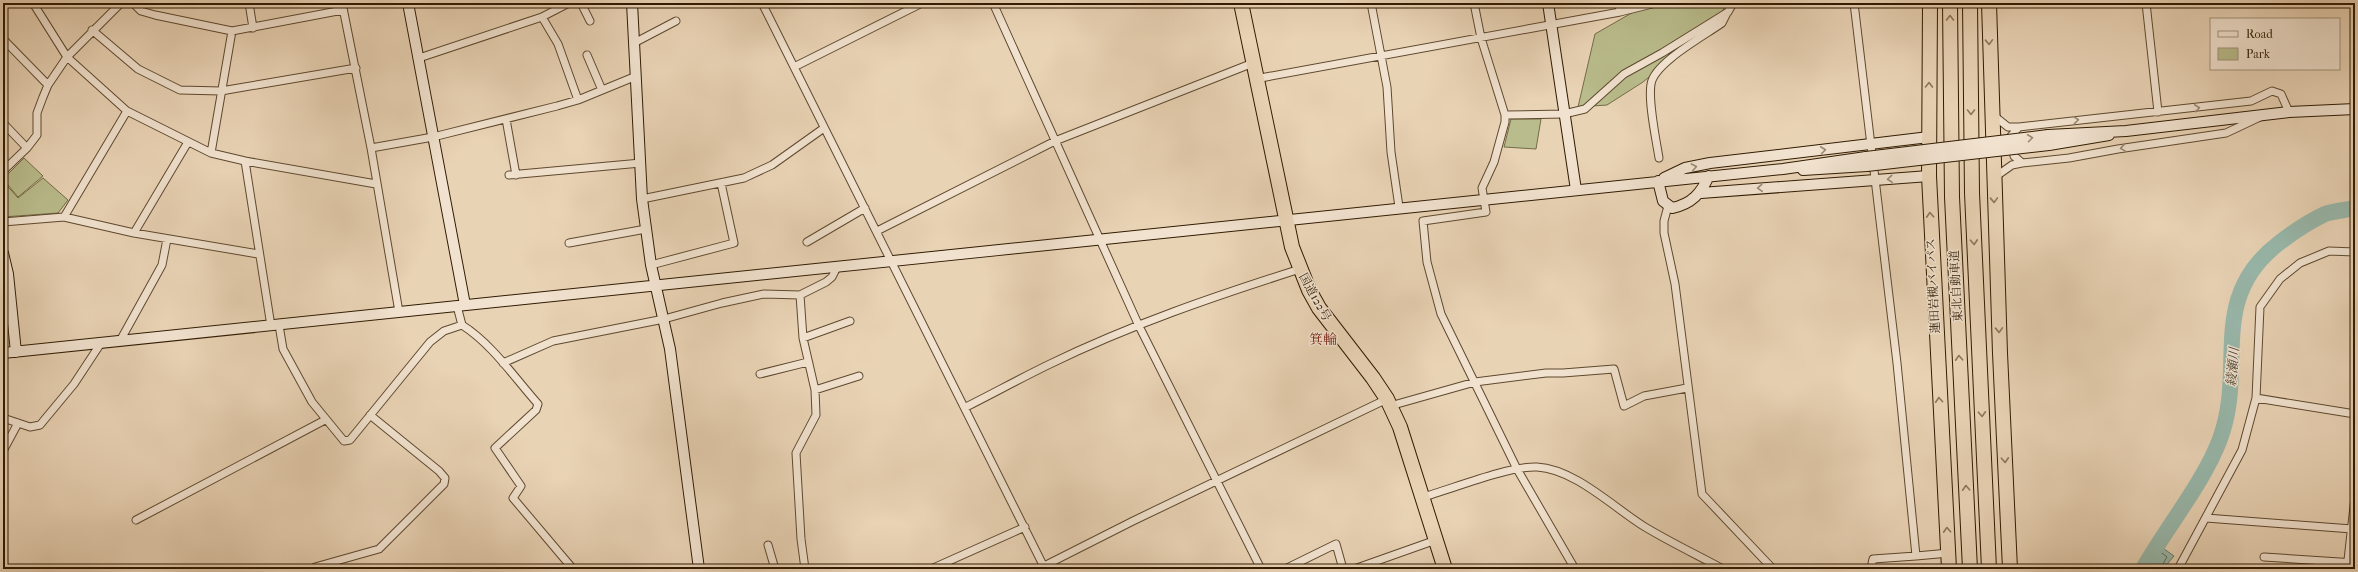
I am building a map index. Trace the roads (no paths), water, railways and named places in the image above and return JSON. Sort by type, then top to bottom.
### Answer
[{"type":"highway","name":"国道122号","points":[[1240,3],[1292,247],[1300,269],[1319,308],[1360,360],[1388,402],[1400,427],[1445,569]]},
{"type":"highway","name":"蓮田岩槻バイパス","points":[[1930,3],[1928,137],[1929,176],[1950,569]]},
{"type":"highway","name":"東北自動車道","points":[[1950,3],[1952,197],[1970,569]]},
{"type":"highway","name":"東北自動車道","points":[[1970,3],[1972,193],[1989,569]]},
{"type":"highway","points":[[1989,3],[1993,178],[2010,569]]},
{"type":"street","points":[[33,3],[67,57],[127,111],[211,153],[245,161],[376,184]]},
{"type":"street","points":[[3,171],[38,135],[37,113],[48,85],[67,57],[92,30],[121,3]]},
{"type":"street","points":[[133,3],[141,11],[232,31],[253,28],[342,7],[356,68],[371,148],[399,312]]},
{"type":"street","points":[[249,3],[253,28]]},
{"type":"street","points":[[408,3],[433,137],[461,306],[462,325],[503,363],[538,404],[536,410],[494,448],[521,486],[512,498],[573,569]]},
{"type":"street","points":[[419,58],[542,18],[569,3]]},
{"type":"street","points":[[581,3],[590,21]]},
{"type":"street","points":[[632,3],[634,77],[642,200],[651,265],[670,349],[699,569]]},
{"type":"street","points":[[762,3],[966,407],[1045,568],[1217,481],[1388,402],[1475,382],[1546,373],[1563,374],[1614,369],[1624,406],[1644,396],[1687,388]]},
{"type":"street","points":[[794,67],[922,3]]},
{"type":"street","points":[[993,3],[1139,326],[1260,569]]},
{"type":"street","points":[[1371,3],[1387,87],[1391,152],[1399,207]]},
{"type":"street","points":[[1474,3],[1480,38],[1505,115],[1494,162],[1482,188],[1486,212],[1423,221],[1427,262],[1442,314],[1517,470],[1575,569]]},
{"type":"street","points":[[1548,3],[1576,190]]},
{"type":"street","points":[[1619,3],[1620,12]]},
{"type":"street","points":[[1255,79],[1381,58],[1620,12],[1656,3]]},
{"type":"street","points":[[1658,158],[1650,90],[1653,76],[1661,65],[1722,23],[1733,3]]},
{"type":"street","points":[[1854,3],[1874,181],[1897,363],[1916,556]]},
{"type":"street","points":[[2146,3],[2158,112]]},
{"type":"street","points":[[1505,115],[1564,114],[1585,109],[1624,74],[1662,53],[1728,12]]},
{"type":"street","points":[[542,18],[558,44],[578,100]]},
{"type":"street","points":[[634,43],[676,21]]},
{"type":"street","points":[[92,30],[138,69],[180,90],[222,92],[356,68]]},
{"type":"street","points":[[211,153],[232,31]]},
{"type":"street","points":[[3,39],[48,85]]},
{"type":"street","points":[[587,55],[602,90]]},
{"type":"street","points":[[877,231],[1055,141],[1253,63]]},
{"type":"street","points":[[371,148],[433,137],[578,100],[634,77]]},
{"type":"street","points":[[1991,113],[2008,127],[2019,127],[2251,101],[2272,91],[2281,94],[2289,112]]},
{"type":"street","points":[[3,353],[892,262],[1399,207],[1783,169],[1820,170],[1867,162],[2049,140],[2093,139],[2126,131],[2218,122],[2265,114],[2355,109]]},
{"type":"street","points":[[64,216],[127,111]]},
{"type":"street","points":[[1993,178],[2012,165],[2022,163],[2069,158],[2226,133],[2265,114]]},
{"type":"street","points":[[506,119],[512,175],[640,163]]},
{"type":"street","points":[[3,123],[27,148]]},
{"type":"street","points":[[2019,127],[2011,136],[2014,156],[2022,163]]},
{"type":"street","points":[[642,200],[744,178],[772,165],[824,128]]},
{"type":"street","points":[[1658,181],[1686,168],[1710,163],[1928,137]]},
{"type":"street","points":[[134,233],[188,142]]},
{"type":"street","points":[[245,161],[258,254],[275,325],[283,349],[312,402],[325,420],[344,441],[350,440],[430,342],[444,331],[462,325]]},
{"type":"street","points":[[1658,181],[1663,201],[1668,206],[1679,206],[1688,203],[1701,193],[1709,176]]},
{"type":"street","points":[[1701,193],[1929,176]]},
{"type":"street","points":[[651,265],[734,243],[721,183]]},
{"type":"street","points":[[1668,206],[1665,214],[1664,233],[1675,284],[1687,388],[1702,494],[1773,569]]},
{"type":"street","points":[[807,242],[865,208]]},
{"type":"street","points":[[3,222],[64,216],[134,233],[258,254]]},
{"type":"street","points":[[569,243],[646,229]]},
{"type":"street","points":[[120,341],[162,265],[167,239]]},
{"type":"street","points":[[2178,569],[2242,450],[2256,398],[2260,308],[2280,279],[2300,263],[2329,251],[2355,252]]},
{"type":"street","points":[[3,253],[16,352]]},
{"type":"street","points":[[503,363],[553,340],[664,319],[722,303],[764,294],[800,295],[826,282],[832,277],[837,267]]},
{"type":"street","points":[[966,407],[1050,364],[1139,326],[1220,294],[1300,269]]},
{"type":"street","points":[[800,295],[802,338],[815,390],[816,415],[796,453],[801,539],[805,569]]},
{"type":"street","points":[[802,338],[850,321]]},
{"type":"street","points":[[3,418],[30,427],[40,425],[74,384],[101,343]]},
{"type":"street","points":[[760,374],[808,362]]},
{"type":"street","points":[[815,390],[859,376]]},
{"type":"street","points":[[2256,398],[2355,414]]},
{"type":"street","points":[[314,569],[315,567],[379,549],[444,484],[445,478],[439,471],[370,415]]},
{"type":"street","points":[[136,520],[325,420]]},
{"type":"street","points":[[3,451],[18,423]]},
{"type":"street","points":[[1423,498],[1517,470],[1538,467],[1565,475],[1607,499],[1645,527],[1723,569]]},
{"type":"street","points":[[2264,557],[2350,564],[2355,497]]},
{"type":"street","points":[[2206,518],[2352,529]]},
{"type":"street","points":[[931,569],[1025,527]]},
{"type":"street","points":[[1354,569],[1436,540]]},
{"type":"street","points":[[1285,569],[1336,544],[1344,569]]},
{"type":"street","points":[[768,545],[775,569]]},
{"type":"street","points":[[1866,569],[1871,568],[1873,559],[1949,553]]},
{"type":"water","points":[[2160,546],[2174,556],[2163,569],[2142,569]]},
{"type":"waterway","name":"綾瀬川","points":[[2143,569],[2195,488],[2220,439],[2227,412],[2235,311],[2243,287],[2257,265],[2279,243],[2290,235],[2325,214],[2355,208]]},
{"type":"district","name":"箕輪","points":[[1323,339]]}]
